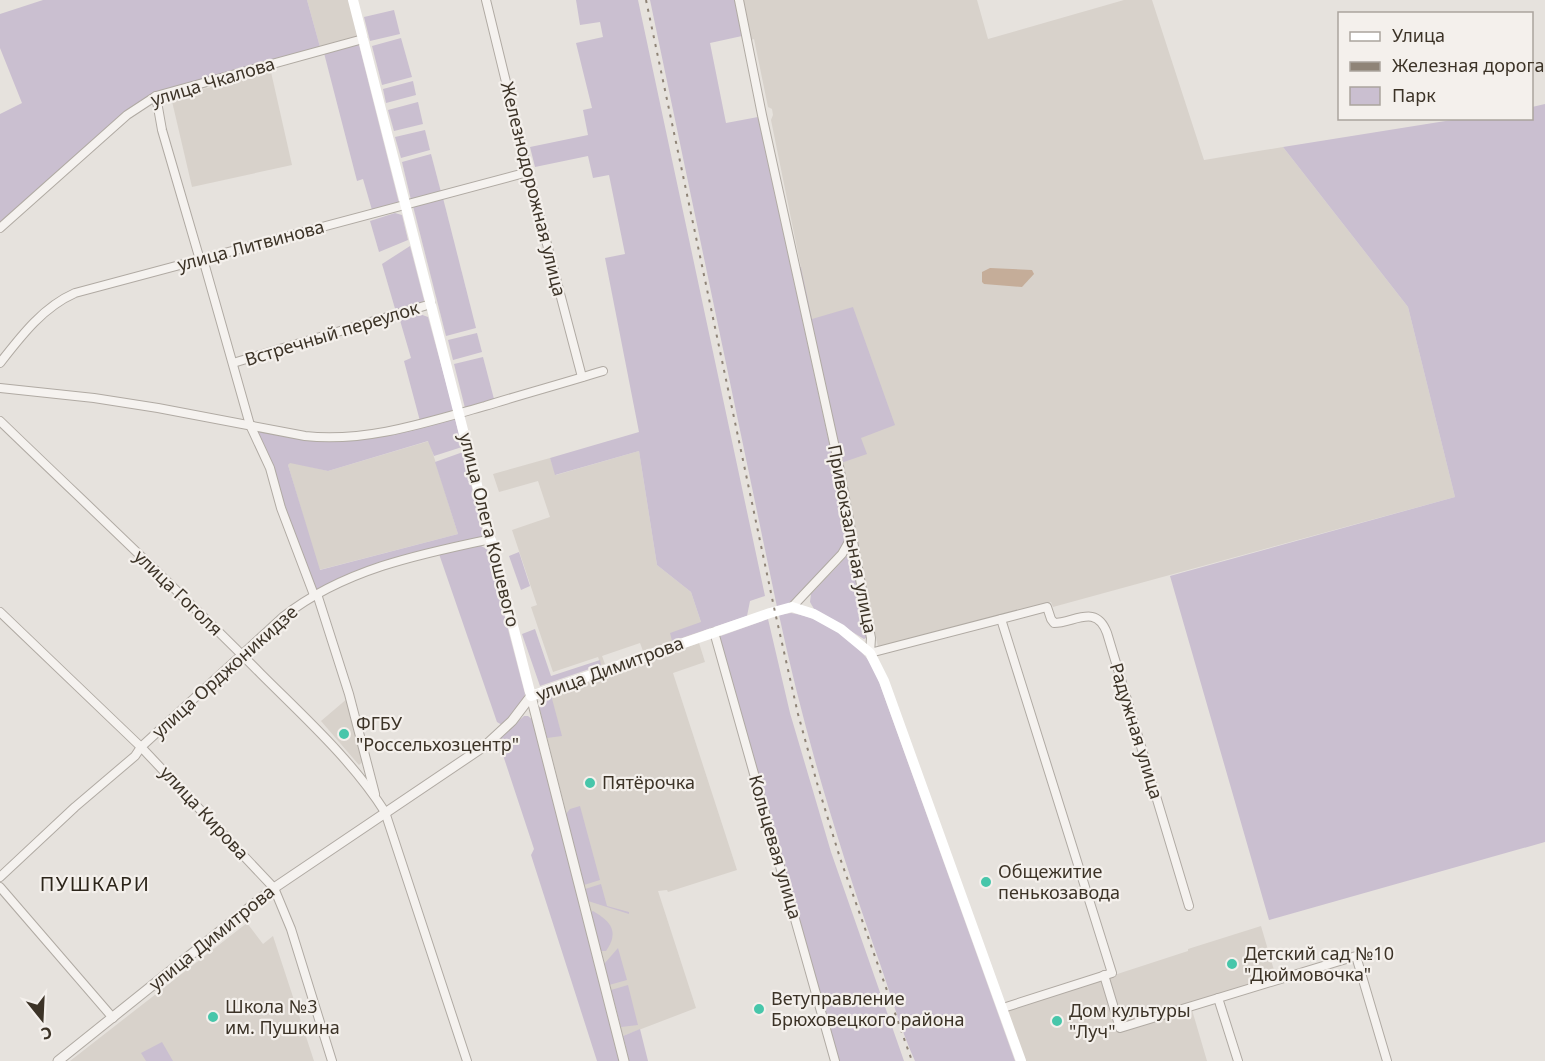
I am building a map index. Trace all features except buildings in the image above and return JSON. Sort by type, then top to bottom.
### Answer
[{"type":"main road","name":"улица Олега Кошевого","points":[[353,0],[531,696]]},
{"type":"main road","points":[[792,607],[814,614],[850,635],[870,653]]},
{"type":"main road","name":"улица Димитрова","points":[[531,696],[792,607]]},
{"type":"main road","name":"Привокзальная улица","points":[[870,653],[884,681],[1004,1008],[1021,1061]]},
{"type":"street","name":"Железнодорожная улица","points":[[486,0],[582,377]]},
{"type":"street","name":"Привокзальная улица","points":[[739,0],[839,466],[872,638],[870,653]]},
{"type":"street","name":"улица Чкалова","points":[[0,228],[127,115],[156,96],[363,39]]},
{"type":"street","name":"улица Гоголя","points":[[156,96],[162,130],[250,424],[270,468],[285,520],[315,594],[349,694],[375,795]]},
{"type":"street","name":"улица Литвинова","points":[[0,363],[52,304],[87,288],[201,260],[528,172]]},
{"type":"street","name":"Встречный переулок","points":[[233,363],[431,304]]},
{"type":"street","points":[[0,388],[104,400],[322,438],[414,425],[603,371]]},
{"type":"street","name":"улица Гоголя","points":[[0,421],[242,655],[330,743],[375,795],[385,812],[467,1061]]},
{"type":"street","points":[[792,607],[842,554],[851,538]]},
{"type":"street","name":"улица Орджоникидзе","points":[[0,877],[75,807],[135,756],[141,747],[283,617],[315,594],[382,566],[436,550],[491,539]]},
{"type":"street","points":[[807,591],[806,603],[814,614]]},
{"type":"street","name":"Радужная улица","points":[[1001,619],[1047,607],[1054,623],[1090,616],[1099,620],[1105,628],[1189,906]]},
{"type":"street","name":"улица Кирова","points":[[0,612],[141,747],[274,888],[291,929],[333,1061]]},
{"type":"street","points":[[870,653],[1001,619],[1112,972],[1004,1008]]},
{"type":"street","name":"Кольцевая улица","points":[[714,632],[835,1061]]},
{"type":"street","name":"улица Димитрова","points":[[58,1061],[274,888],[492,741],[512,722],[531,696]]},
{"type":"street","name":"улица Олега Кошевого","points":[[531,696],[624,1061]]},
{"type":"street","points":[[0,886],[113,1018]]},
{"type":"street","points":[[1104,975],[1120,1028],[1356,956],[1387,1061]]},
{"type":"street","points":[[1218,998],[1238,1061]]},
{"type":"shaded area","points":[[307,0],[350,0],[359,36],[320,47]]},
{"type":"shaded area","points":[[743,0],[977,0],[988,39],[1124,0],[1152,0],[1204,160],[1283,147],[1408,307],[1455,497],[1053,607],[1051,602],[878,647],[771,120],[772,109],[768,107],[754,39],[750,40]]},
{"type":"shaded area","points":[[271,72],[292,165],[192,187],[171,97]]},
{"type":"shaded area","points":[[990,268],[1032,270],[1034,274],[1022,287],[984,284],[982,272]]},
{"type":"shaded area","points":[[429,441],[458,534],[319,570],[288,465],[290,462],[328,471]]},
{"type":"shaded area","points":[[639,451],[657,565],[691,592],[704,631],[643,651],[640,643],[602,656],[605,664],[601,665],[598,657],[553,672],[531,607],[537,605],[512,530],[550,517],[538,481],[499,492],[493,474],[550,458],[556,475]]},
{"type":"shaded area","points":[[699,643],[705,662],[673,673],[737,870],[668,892],[667,890],[658,891],[696,1008],[623,1036],[539,706],[544,697]]},
{"type":"shaded area","points":[[348,698],[366,759],[359,765],[321,721]]},
{"type":"shaded area","name":"Школа №3 им. Пушкина","points":[[247,923],[263,944],[273,936],[314,1061],[70,1061]]},
{"type":"shaded area","points":[[1261,926],[1276,977],[1190,1003],[1207,1061],[1024,1061],[1007,1010]]},
{"type":"green space","points":[[43,0],[307,0],[320,47],[148,96],[126,111],[0,223],[0,114],[22,103],[0,48],[0,14]]},
{"type":"green space","points":[[576,0],[638,0],[765,596],[750,601],[747,616],[672,641],[670,633],[701,622],[691,592],[657,565],[639,451],[555,475],[550,458],[639,432],[605,258],[625,254],[609,175],[593,178],[588,156],[535,167],[530,147],[588,135],[583,110],[592,108],[576,43],[603,37],[600,22],[580,25]]},
{"type":"green space","points":[[650,0],[735,0],[742,36],[710,43],[726,123],[758,117],[836,474],[846,540],[842,549],[790,603],[777,607]]},
{"type":"green space","points":[[394,10],[400,34],[370,41],[364,17]]},
{"type":"green space","points":[[401,38],[412,77],[382,85],[372,46]]},
{"type":"green space","points":[[357,44],[399,203],[372,210],[363,179],[357,181],[324,53]]},
{"type":"green space","points":[[413,81],[416,95],[386,103],[383,89]]},
{"type":"green space","points":[[418,102],[423,124],[394,131],[388,110]]},
{"type":"green space","points":[[1545,104],[1545,842],[1269,920],[1170,576],[1455,497],[1408,307],[1283,147],[1452,120],[1533,120],[1533,107]]},
{"type":"green space","points":[[425,130],[430,150],[401,158],[395,137]]},
{"type":"green space","points":[[431,154],[441,192],[411,200],[402,162]]},
{"type":"green space","points":[[443,198],[476,328],[446,336],[413,206]]},
{"type":"green space","points":[[395,213],[402,215],[408,240],[379,252],[370,221]]},
{"type":"green space","points":[[410,246],[424,300],[423,303],[396,312],[382,264]]},
{"type":"green space","points":[[801,267],[812,319],[853,307],[895,425],[861,438],[867,454],[841,463],[798,268]]},
{"type":"green space","points":[[417,313],[428,317],[454,412],[420,421],[404,361],[411,358],[399,317]]},
{"type":"green space","points":[[477,333],[482,352],[453,360],[448,340]]},
{"type":"green space","points":[[483,357],[494,399],[465,408],[454,364]]},
{"type":"green space","points":[[455,418],[462,447],[434,456],[428,441],[328,471],[290,463],[288,465],[320,570],[458,534],[435,462],[463,452],[484,536],[318,590],[315,589],[256,433],[257,430],[317,441],[350,441],[405,432]]},
{"type":"green space","points":[[479,545],[487,549],[525,694],[523,702],[502,725],[497,722],[439,554]]},
{"type":"green space","points":[[519,552],[530,586],[521,590],[509,556]]},
{"type":"green space","points":[[848,555],[852,558],[868,637],[864,639],[814,609],[810,602],[811,594]]},
{"type":"green space","points":[[791,613],[816,620],[838,632],[867,658],[874,668],[1015,1061],[915,1061],[849,873],[811,745],[779,615]]},
{"type":"green space","points":[[768,619],[790,713],[831,852],[904,1061],[838,1061],[718,637]]},
{"type":"green space","points":[[535,629],[551,676],[600,660],[601,665],[540,686],[522,634]]},
{"type":"green space","points":[[551,695],[562,736],[547,738],[539,706],[544,697]]},
{"type":"green space","points":[[524,716],[533,720],[620,1061],[597,1061],[531,855],[534,849],[498,740]]},
{"type":"green space","points":[[580,806],[600,880],[584,885],[566,814],[570,809]]},
{"type":"green space","points":[[601,884],[607,906],[629,912],[629,914],[588,901],[585,889]]},
{"type":"green space","points":[[593,911],[608,923],[613,932],[606,951],[601,951],[591,912]]},
{"type":"green space","points":[[618,948],[627,980],[609,985],[604,964]]},
{"type":"green space","points":[[628,985],[638,1025],[621,1027],[611,990]]},
{"type":"green space","points":[[640,1029],[648,1061],[629,1061],[623,1036]]},
{"type":"green space","points":[[162,1042],[173,1061],[146,1061],[141,1053]]},
{"type":"railway","points":[[646,0],[798,714],[840,858],[912,1061]]},
{"type":"place","name":"ФГБУ \"Россельхозцентр\"","points":[[344,734]]},
{"type":"place","name":"Пятёрочка","points":[[590,783]]},
{"type":"place","name":"Общежитие пенькозавода","points":[[986,882]]},
{"type":"place","name":"Детский сад №10 \"Дюймовочка\"","points":[[1232,964]]},
{"type":"place","name":"Ветуправление Брюховецкого района","points":[[759,1009]]},
{"type":"place","name":"Школа №3 им. Пушкина","points":[[213,1017]]},
{"type":"place","name":"Дом культуры \"Луч\"","points":[[1057,1021]]},
{"type":"district","name":"ПУШКАРИ","points":[[95,884]]}]
